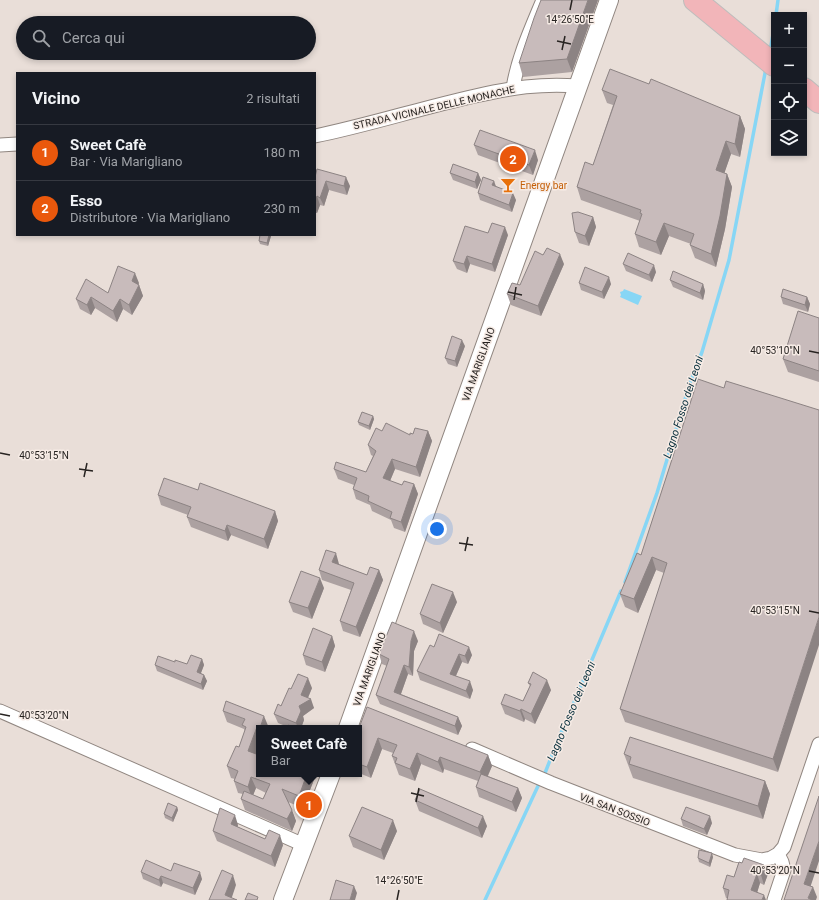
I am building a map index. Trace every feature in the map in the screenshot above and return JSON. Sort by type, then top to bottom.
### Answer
[{"type":"highway","points":[[695,0],[771,63]]},
{"type":"highway","points":[[807,92],[819,102]]},
{"type":"street","points":[[513,88],[516,70],[543,0]]},
{"type":"street","name":"VIA MARIGLIANO","points":[[350,725],[364,707],[609,0]]},
{"type":"street","name":"STRADA VICINALE DELLE MONACHE","points":[[316,136],[513,88],[536,86],[578,86]]},
{"type":"street","points":[[0,145],[16,144]]},
{"type":"street","points":[[0,711],[304,845]]},
{"type":"street","name":"VIA SAN SOSSIO","points":[[458,744],[551,783],[735,855],[762,860],[771,858],[778,854]]},
{"type":"street","points":[[774,900],[784,870],[778,854],[784,847],[787,840],[817,759],[819,744]]},
{"type":"street","points":[[283,900],[330,777]]},
{"type":"water","points":[[624,289],[642,296],[638,305],[620,297],[620,292]]},
{"type":"building","points":[[541,0],[588,0],[567,59],[519,63],[534,18]]},
{"type":"building","points":[[610,69],[649,84],[651,79],[740,116],[735,144],[726,141],[716,170],[727,174],[720,216],[711,254],[690,245],[694,234],[664,223],[656,242],[635,234],[642,214],[640,213],[641,210],[577,187],[585,162],[593,165],[617,96],[602,90]]},
{"type":"building","points":[[480,130],[535,150],[529,165],[474,145]]},
{"type":"building","points":[[453,164],[478,173],[475,182],[450,173]]},
{"type":"building","points":[[317,169],[346,177],[344,186],[326,181],[320,198],[317,196],[316,198]]},
{"type":"building","points":[[483,177],[494,181],[492,185],[513,193],[509,205],[478,193]]},
{"type":"building","points":[[578,212],[593,217],[585,236],[575,232],[572,213]]},
{"type":"building","points":[[492,223],[505,227],[492,264],[467,256],[464,264],[453,261],[465,226],[488,233]]},
{"type":"building","points":[[260,236],[269,236],[267,243],[259,241]]},
{"type":"building","points":[[547,248],[560,254],[538,306],[507,294],[512,283],[520,285],[535,251],[543,255]]},
{"type":"building","points":[[628,253],[654,265],[649,275],[623,264]]},
{"type":"building","points":[[118,266],[135,273],[132,281],[139,285],[129,305],[120,299],[113,311],[91,297],[87,305],[76,299],[86,279],[108,293]]},
{"type":"building","points":[[585,267],[609,277],[602,292],[579,283]]},
{"type":"building","points":[[673,271],[703,284],[700,293],[670,280]]},
{"type":"building","points":[[783,289],[807,297],[805,305],[781,297]]},
{"type":"building","points":[[798,311],[819,318],[819,371],[783,359]]},
{"type":"building","points":[[452,336],[462,340],[455,361],[445,358]]},
{"type":"building","points":[[698,379],[724,388],[726,381],[819,410],[819,617],[773,759],[620,709],[667,563],[652,557],[634,599],[620,594],[637,553],[641,555]]},
{"type":"building","points":[[362,412],[373,416],[369,426],[358,422]]},
{"type":"building","points":[[386,423],[410,435],[410,433],[413,434],[415,428],[428,431],[416,467],[392,459],[383,478],[402,485],[404,481],[414,484],[401,522],[390,518],[392,512],[368,501],[369,496],[353,489],[357,478],[334,469],[336,462],[366,472],[376,451],[368,445],[376,428],[382,431]]},
{"type":"building","points":[[164,478],[198,490],[200,483],[275,511],[264,539],[227,525],[225,531],[187,517],[191,507],[158,495]]},
{"type":"building","points":[[326,550],[336,553],[332,562],[367,575],[370,567],[379,570],[356,627],[340,621],[354,583],[319,570]]},
{"type":"building","points":[[301,571],[320,578],[308,608],[289,602]]},
{"type":"building","points":[[432,584],[453,592],[440,623],[420,614]]},
{"type":"building","points":[[392,622],[414,631],[411,641],[409,667],[404,665],[394,692],[458,717],[455,726],[376,695],[389,659],[379,654]]},
{"type":"building","points":[[313,628],[332,636],[322,662],[303,655]]},
{"type":"building","points":[[439,634],[469,647],[465,656],[459,654],[450,674],[470,681],[466,691],[417,671],[430,645],[434,647]]},
{"type":"building","points":[[191,655],[202,659],[197,672],[204,675],[201,684],[155,665],[158,656],[175,662],[175,660],[187,664]]},
{"type":"building","points":[[533,672],[547,680],[531,714],[521,709],[520,711],[501,704],[505,694],[523,701],[531,684],[528,683]]},
{"type":"building","points":[[298,674],[308,678],[301,695],[311,699],[299,706],[301,711],[296,723],[274,714],[278,704],[281,706],[289,688],[291,689]]},
{"type":"building","points":[[226,701],[264,716],[261,725],[256,725],[256,730],[248,751],[256,754],[256,777],[306,777],[299,796],[282,789],[292,810],[287,819],[241,799],[244,791],[263,799],[270,784],[251,777],[248,787],[234,781],[238,771],[227,766],[236,746],[239,747],[246,727],[242,725],[245,719],[223,711]]},
{"type":"building","points":[[367,707],[488,755],[480,772],[440,757],[438,762],[417,753],[410,769],[395,763],[397,758],[392,756],[397,745],[378,738],[367,767],[362,765],[362,725],[360,725]]},
{"type":"building","points":[[630,737],[765,781],[758,806],[629,764],[631,757],[624,754]]},
{"type":"building","points":[[481,774],[518,788],[512,802],[476,787]]},
{"type":"building","points":[[420,789],[483,816],[478,828],[415,800]]},
{"type":"building","points":[[819,796],[819,841],[804,884],[813,887],[808,898],[812,900],[784,900]]},
{"type":"building","points":[[168,803],[177,807],[172,818],[164,814]]},
{"type":"building","points":[[362,807],[393,820],[381,850],[349,836]]},
{"type":"building","points":[[686,807],[710,816],[704,829],[681,819]]},
{"type":"building","points":[[220,808],[235,815],[231,824],[265,839],[269,830],[280,835],[271,856],[213,831]]},
{"type":"building","points":[[699,850],[712,853],[709,863],[698,858]]},
{"type":"building","points":[[744,858],[764,865],[761,875],[757,874],[751,890],[764,895],[762,900],[727,900],[729,890],[723,888],[727,875],[734,877],[739,862],[742,863]]},
{"type":"building","points":[[146,860],[171,871],[174,863],[200,872],[193,888],[161,876],[159,880],[141,872]]},
{"type":"building","points":[[222,870],[233,875],[225,895],[237,900],[209,900]]},
{"type":"building","points":[[336,880],[354,886],[350,900],[330,900]]},
{"type":"building","points":[[248,893],[258,897],[257,900],[245,900]]},
{"type":"waterway","name":"Lagno Fosso dei Leoni","points":[[776,12],[778,0]]},
{"type":"waterway","name":"Lagno Fosso dei Leoni","points":[[770,52],[771,46]]},
{"type":"waterway","name":"Lagno Fosso dei Leoni","points":[[625,582],[657,493],[690,383],[702,352],[729,260],[766,68]]},
{"type":"waterway","name":"Lagno Fosso dei Leoni","points":[[545,773],[621,591]]},
{"type":"waterway","name":"Lagno Fosso dei Leoni","points":[[485,900],[538,786]]},
{"type":"place","name":"Esso","points":[[513,159]]},
{"type":"place","name":"Energy bar","points":[[508,185]]},
{"type":"place","name":"Sweet Cafè","points":[[309,805]]}]
